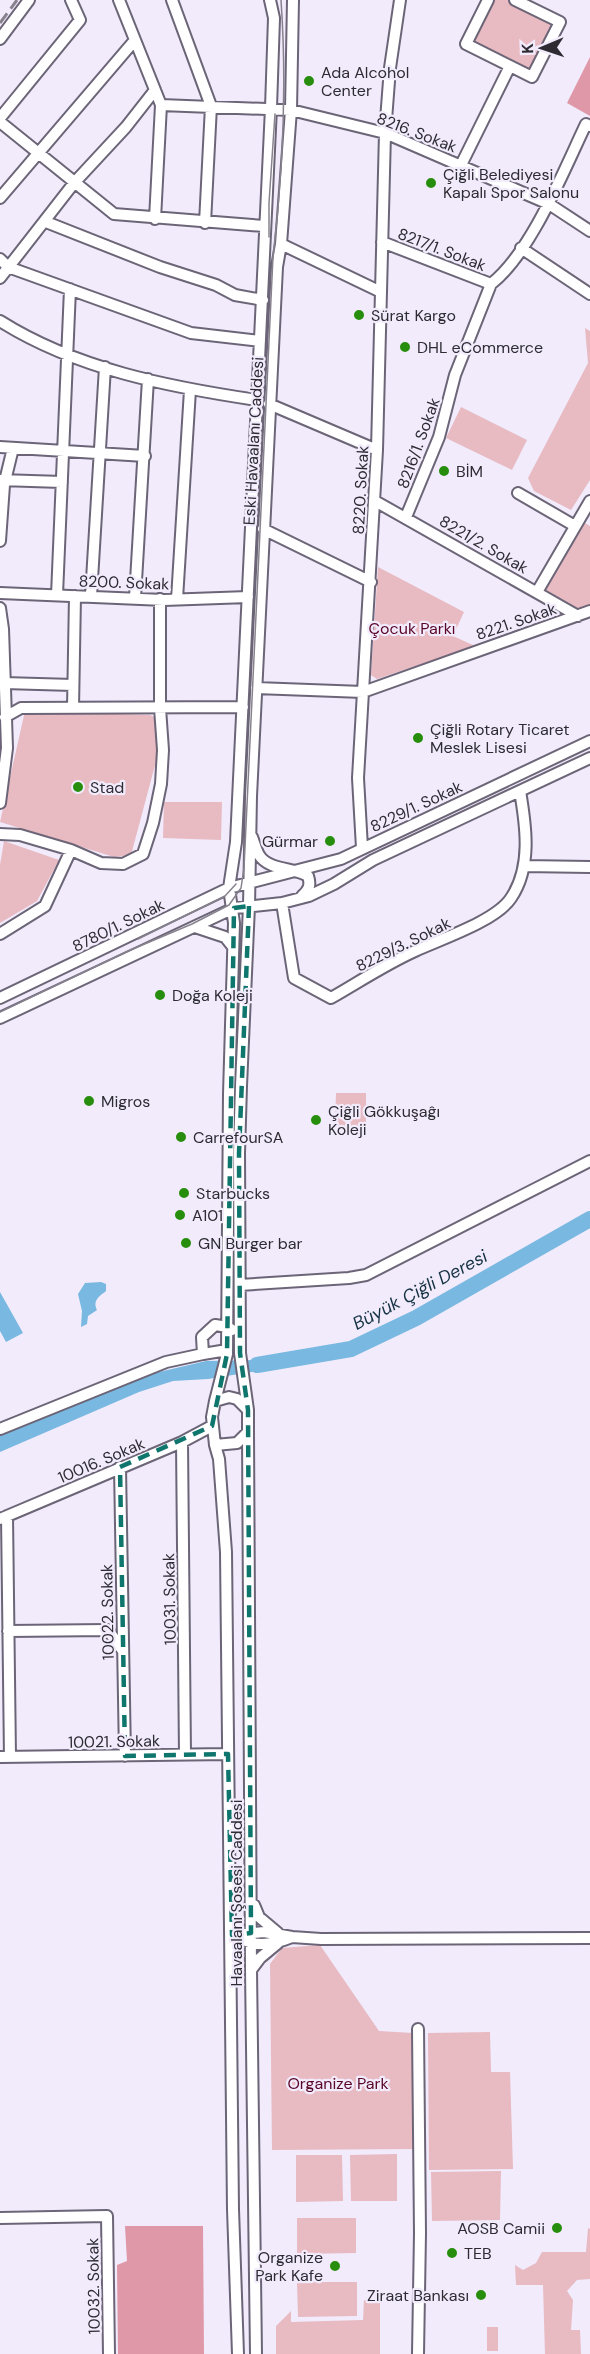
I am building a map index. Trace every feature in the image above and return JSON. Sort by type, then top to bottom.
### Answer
[{"type":"street","points":[[0,39],[29,0]]},
{"type":"street","points":[[71,0],[80,20],[0,120],[114,214],[264,226]]},
{"type":"street","points":[[119,0],[161,105],[155,219]]},
{"type":"street","points":[[172,0],[211,106],[205,223]]},
{"type":"street","name":"Eski Havaalanı Caddesi","points":[[214,1401],[222,1379],[227,1352],[228,1327],[227,1221],[234,908],[229,888],[236,842],[261,341],[264,226],[274,40],[274,18],[270,0]]},
{"type":"street","name":"Eski Havaalanı Caddesi","points":[[248,1410],[240,1353],[239,1153],[263,529],[277,267],[281,244],[291,110],[293,0]]},
{"type":"street","name":"8220. Sokak","points":[[362,848],[358,778],[375,501],[385,133],[390,69],[400,0]]},
{"type":"street","points":[[488,0],[466,44],[532,77],[560,22],[515,0]]},
{"type":"street","points":[[0,198],[135,40]]},
{"type":"street","points":[[461,165],[510,66]]},
{"type":"street","points":[[0,278],[4,263],[46,222],[74,183],[126,128],[155,90]]},
{"type":"street","name":"8216. Sokak","points":[[161,105],[291,110],[385,133],[549,204],[590,231]]},
{"type":"street","name":"8216/1. Sokak","points":[[406,517],[439,436],[455,375],[491,284],[504,275],[549,204],[588,125]]},
{"type":"street","points":[[46,222],[160,267],[216,285],[236,295],[262,300]]},
{"type":"street","name":"8217/1. Sokak","points":[[382,242],[491,284]]},
{"type":"street","points":[[281,244],[381,292]]},
{"type":"street","points":[[522,248],[590,294]]},
{"type":"street","points":[[4,263],[191,333],[261,341]]},
{"type":"street","points":[[57,595],[70,289]]},
{"type":"street","points":[[1,325],[67,356],[105,368],[190,390],[257,400]]},
{"type":"street","points":[[92,596],[105,368]]},
{"type":"street","points":[[135,598],[148,379]]},
{"type":"street","points":[[177,599],[190,390]]},
{"type":"street","points":[[270,404],[377,450]]},
{"type":"street","points":[[0,447],[145,456]]},
{"type":"street","points":[[0,541],[2,480],[13,447]]},
{"type":"street","points":[[2,480],[62,482]]},
{"type":"street","points":[[518,493],[575,526]]},
{"type":"street","name":"8221/2. Sokak","points":[[375,501],[578,616]]},
{"type":"street","points":[[537,592],[590,501]]},
{"type":"street","points":[[263,529],[371,582]]},
{"type":"street","name":"8200. Sokak","points":[[0,593],[160,599],[248,597]]},
{"type":"street","points":[[73,708],[75,596]]},
{"type":"street","points":[[0,834],[20,835],[71,850],[101,863],[123,864],[143,854],[153,823],[163,750],[160,708],[160,599]]},
{"type":"street","points":[[0,608],[3,628],[7,748],[0,797]]},
{"type":"street","name":"8221. Sokak","points":[[363,692],[590,611]]},
{"type":"street","points":[[4,683],[73,685]]},
{"type":"street","points":[[256,688],[363,692]]},
{"type":"street","points":[[5,717],[21,708],[243,707]]},
{"type":"street","name":"8229/1. Sokak","points":[[249,884],[341,859],[590,741]]},
{"type":"street","name":"8229/1. Sokak","points":[[0,1018],[234,908],[282,903],[334,884],[373,860],[590,758]]},
{"type":"street","name":"8229/3. Sokak","points":[[282,903],[294,978],[331,998],[414,951],[463,931],[488,917],[511,899],[524,866],[526,827],[520,791]]},
{"type":"street","points":[[250,833],[260,857],[273,866],[300,870],[308,876],[310,883],[308,890],[299,898]]},
{"type":"street","points":[[0,934],[45,906],[71,850]]},
{"type":"street","points":[[524,866],[590,867]]},
{"type":"street","name":"8780/1. Sokak","points":[[0,998],[229,888],[249,884]]},
{"type":"street","points":[[195,927],[225,937],[233,947]]},
{"type":"street","points":[[240,1285],[366,1275],[590,1161]]},
{"type":"street","points":[[203,1354],[202,1336],[215,1325],[228,1327],[240,1336]]},
{"type":"street","points":[[0,1429],[166,1362],[203,1354],[227,1352]]},
{"type":"street","points":[[229,1397],[237,1399],[248,1410],[248,1432],[237,1443],[215,1445],[212,1426],[214,1401],[229,1397]]},
{"type":"street","name":"10016. Sokak","points":[[3,1517],[182,1442],[212,1426]]},
{"type":"street","name":"Havaalanı Şosesi Caddesi","points":[[248,1432],[256,2354]]},
{"type":"street","name":"10031. Sokak","points":[[182,1442],[185,1755]]},
{"type":"street","name":"Havaalanı Şosesi Caddesi","points":[[215,1445],[219,1459],[226,1552],[232,1935],[233,2209],[238,2354]]},
{"type":"street","name":"10022. Sokak","points":[[120,1467],[124,1756]]},
{"type":"street","points":[[3,1517],[8,1631],[5,1757]]},
{"type":"street","points":[[8,1631],[108,1630],[123,1651]]},
{"type":"street","name":"10021. Sokak","points":[[5,1757],[228,1754]]},
{"type":"street","points":[[252,1900],[260,1917],[279,1938]]},
{"type":"street","points":[[232,1935],[251,1938],[590,1938]]},
{"type":"street","points":[[251,1970],[279,1938]]},
{"type":"street","points":[[418,2029],[420,2279],[418,2354]]},
{"type":"street","name":"10032. Sokak","points":[[0,2218],[107,2216],[109,2354]]},
{"type":"street","points":[[420,2279],[424,2294],[424,2354]]},
{"type":"highlighted area","points":[[249,906],[239,1153],[240,1353],[248,1410],[251,1933],[232,1935],[228,1754],[125,1756],[120,1467],[212,1426],[227,1354],[234,908]]},
{"type":"green space","points":[[494,0],[507,0],[554,23],[530,72],[473,43]]},
{"type":"green space","points":[[585,328],[590,331],[590,480],[571,510],[534,491],[528,478],[588,363]]},
{"type":"green space","points":[[461,407],[527,440],[512,470],[446,438]]},
{"type":"green space","points":[[585,523],[590,526],[590,607],[579,612],[545,591]]},
{"type":"green space","name":"Çocuk Parkı","points":[[378,567],[464,612],[453,636],[475,646],[377,679],[371,675]]},
{"type":"green space","name":"Stad","points":[[25,711],[150,715],[156,718],[158,754],[131,855],[114,857],[0,822]]},
{"type":"green space","points":[[164,802],[222,802],[221,840],[163,838]]},
{"type":"green space","points":[[4,841],[59,860],[37,901],[0,923],[0,865]]},
{"type":"green space","points":[[336,1093],[366,1093],[366,1128],[335,1127]]},
{"type":"green space","name":"Organize Park","points":[[320,1945],[379,2031],[413,2033],[415,2149],[272,2150],[270,1964],[282,1948]]},
{"type":"green space","points":[[490,2032],[491,2072],[510,2072],[513,2169],[429,2170],[428,2033]]},
{"type":"green space","points":[[397,2154],[397,2201],[351,2201],[350,2155]]},
{"type":"green space","points":[[296,2155],[342,2155],[343,2201],[296,2202]]},
{"type":"green space","points":[[501,2171],[500,2220],[432,2221],[431,2172]]},
{"type":"green space","points":[[297,2218],[356,2218],[356,2253],[297,2254]]},
{"type":"green space","points":[[588,2228],[590,2229],[590,2279],[577,2280],[567,2291],[573,2300],[571,2330],[580,2330],[581,2354],[545,2354],[543,2285],[516,2285],[515,2265],[523,2270],[536,2263],[542,2252],[586,2252]]},
{"type":"green space","points":[[297,2282],[357,2282],[357,2316],[298,2317]]},
{"type":"green space","points":[[364,2300],[380,2301],[380,2354],[276,2354],[276,2326],[291,2311],[291,2322],[363,2320]]},
{"type":"green space","points":[[487,2327],[498,2327],[498,2351],[487,2351]]},
{"type":"shaded area","points":[[590,57],[590,116],[567,103]]},
{"type":"shaded area","points":[[125,2226],[203,2226],[204,2354],[118,2354],[117,2265],[127,2261]]},
{"type":"water","points":[[85,1283],[106,1284],[106,1291],[96,1301],[97,1310],[88,1316],[87,1324],[81,1327],[82,1311],[78,1294]]},
{"type":"water","points":[[0,1292],[23,1333],[6,1342],[0,1331]]},
{"type":"water","points":[[257,1360],[257,1371],[208,1379],[173,1381],[139,1392],[0,1452],[0,1434],[76,1402],[159,1372],[206,1361]]},
{"type":"waterway","name":"Büyük Çiğli Deresi","points":[[257,1365],[351,1349],[416,1318],[590,1219]]},
{"type":"tram line","points":[[0,1012],[229,905],[241,888],[244,868],[273,257],[283,129],[284,64],[281,0]]},
{"type":"tram line","points":[[269,237],[275,114]]},
{"type":"tram line","points":[[138,939],[225,896],[236,884]]},
{"type":"railway","points":[[0,23],[17,0]]},
{"type":"place","name":"Ada Alcohol Center","points":[[309,81]]},
{"type":"place","name":"Çiğli Belediyesi Kapalı Spor Salonu","points":[[431,183]]},
{"type":"place","name":"Sürat Kargo","points":[[359,315]]},
{"type":"place","name":"DHL eCommerce","points":[[405,347]]},
{"type":"place","name":"BİM","points":[[444,471]]},
{"type":"place","name":"Çiğli Rotary Ticaret Meslek Lisesi","points":[[418,738]]},
{"type":"place","name":"Stad","points":[[78,787]]},
{"type":"place","name":"Gürmar","points":[[330,841]]},
{"type":"place","name":"Doğa Koleji","points":[[160,995]]},
{"type":"place","name":"Migros","points":[[89,1101]]},
{"type":"place","name":"Çiĝli Gökkuşaĝı Koleji","points":[[316,1120]]},
{"type":"place","name":"CarrefourSA","points":[[181,1137]]},
{"type":"place","name":"Starbucks","points":[[184,1193]]},
{"type":"place","name":"A101","points":[[180,1215]]},
{"type":"place","name":"GN Burger bar","points":[[186,1243]]},
{"type":"place","name":"AOSB Camii","points":[[557,2228]]},
{"type":"place","name":"TEB","points":[[452,2253]]},
{"type":"place","name":"Organize Park Kafe","points":[[335,2266]]},
{"type":"place","name":"Ziraat Bankası","points":[[481,2295]]}]
